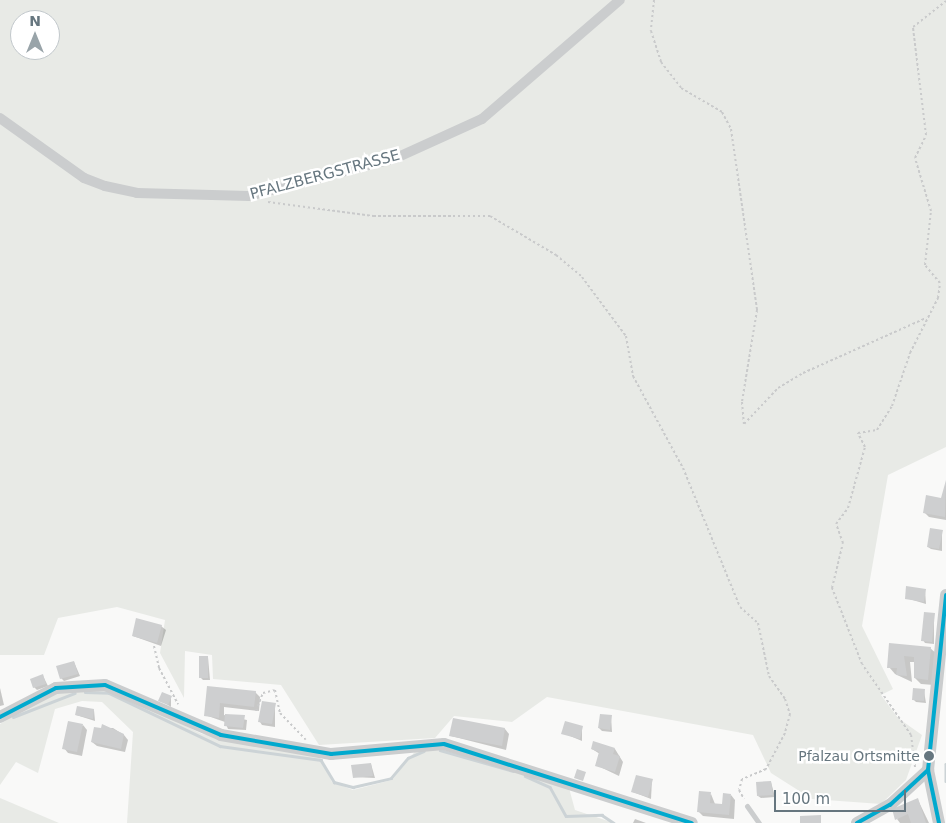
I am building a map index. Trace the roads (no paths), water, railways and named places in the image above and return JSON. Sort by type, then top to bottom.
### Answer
[{"type":"street","name":"PFALZBERGSTRASSE","points":[[0,118],[84,178],[105,186],[136,193],[249,196],[396,158],[482,119],[620,0]]},
{"type":"street","points":[[939,822],[928,770],[942,678],[946,595]]},
{"type":"street","points":[[0,717],[56,688],[89,683],[121,691],[221,735],[311,751],[346,754],[416,743],[444,744],[692,823]]},
{"type":"street","points":[[857,823],[890,805],[928,770]]},
{"type":"lane","points":[[747,806],[758,823]]},
{"type":"waterway","points":[[85,692],[109,693],[220,746],[321,760],[334,782],[353,787],[391,778],[408,758],[424,751]]},
{"type":"waterway","points":[[13,717],[75,693]]},
{"type":"waterway","points":[[440,750],[513,771]]},
{"type":"waterway","points":[[946,764],[946,781]]},
{"type":"waterway","points":[[525,776],[550,787],[566,816],[602,815],[614,823]]},
{"type":"place","name":"Pfalzau Ortsmitte","points":[[929,756]]}]
